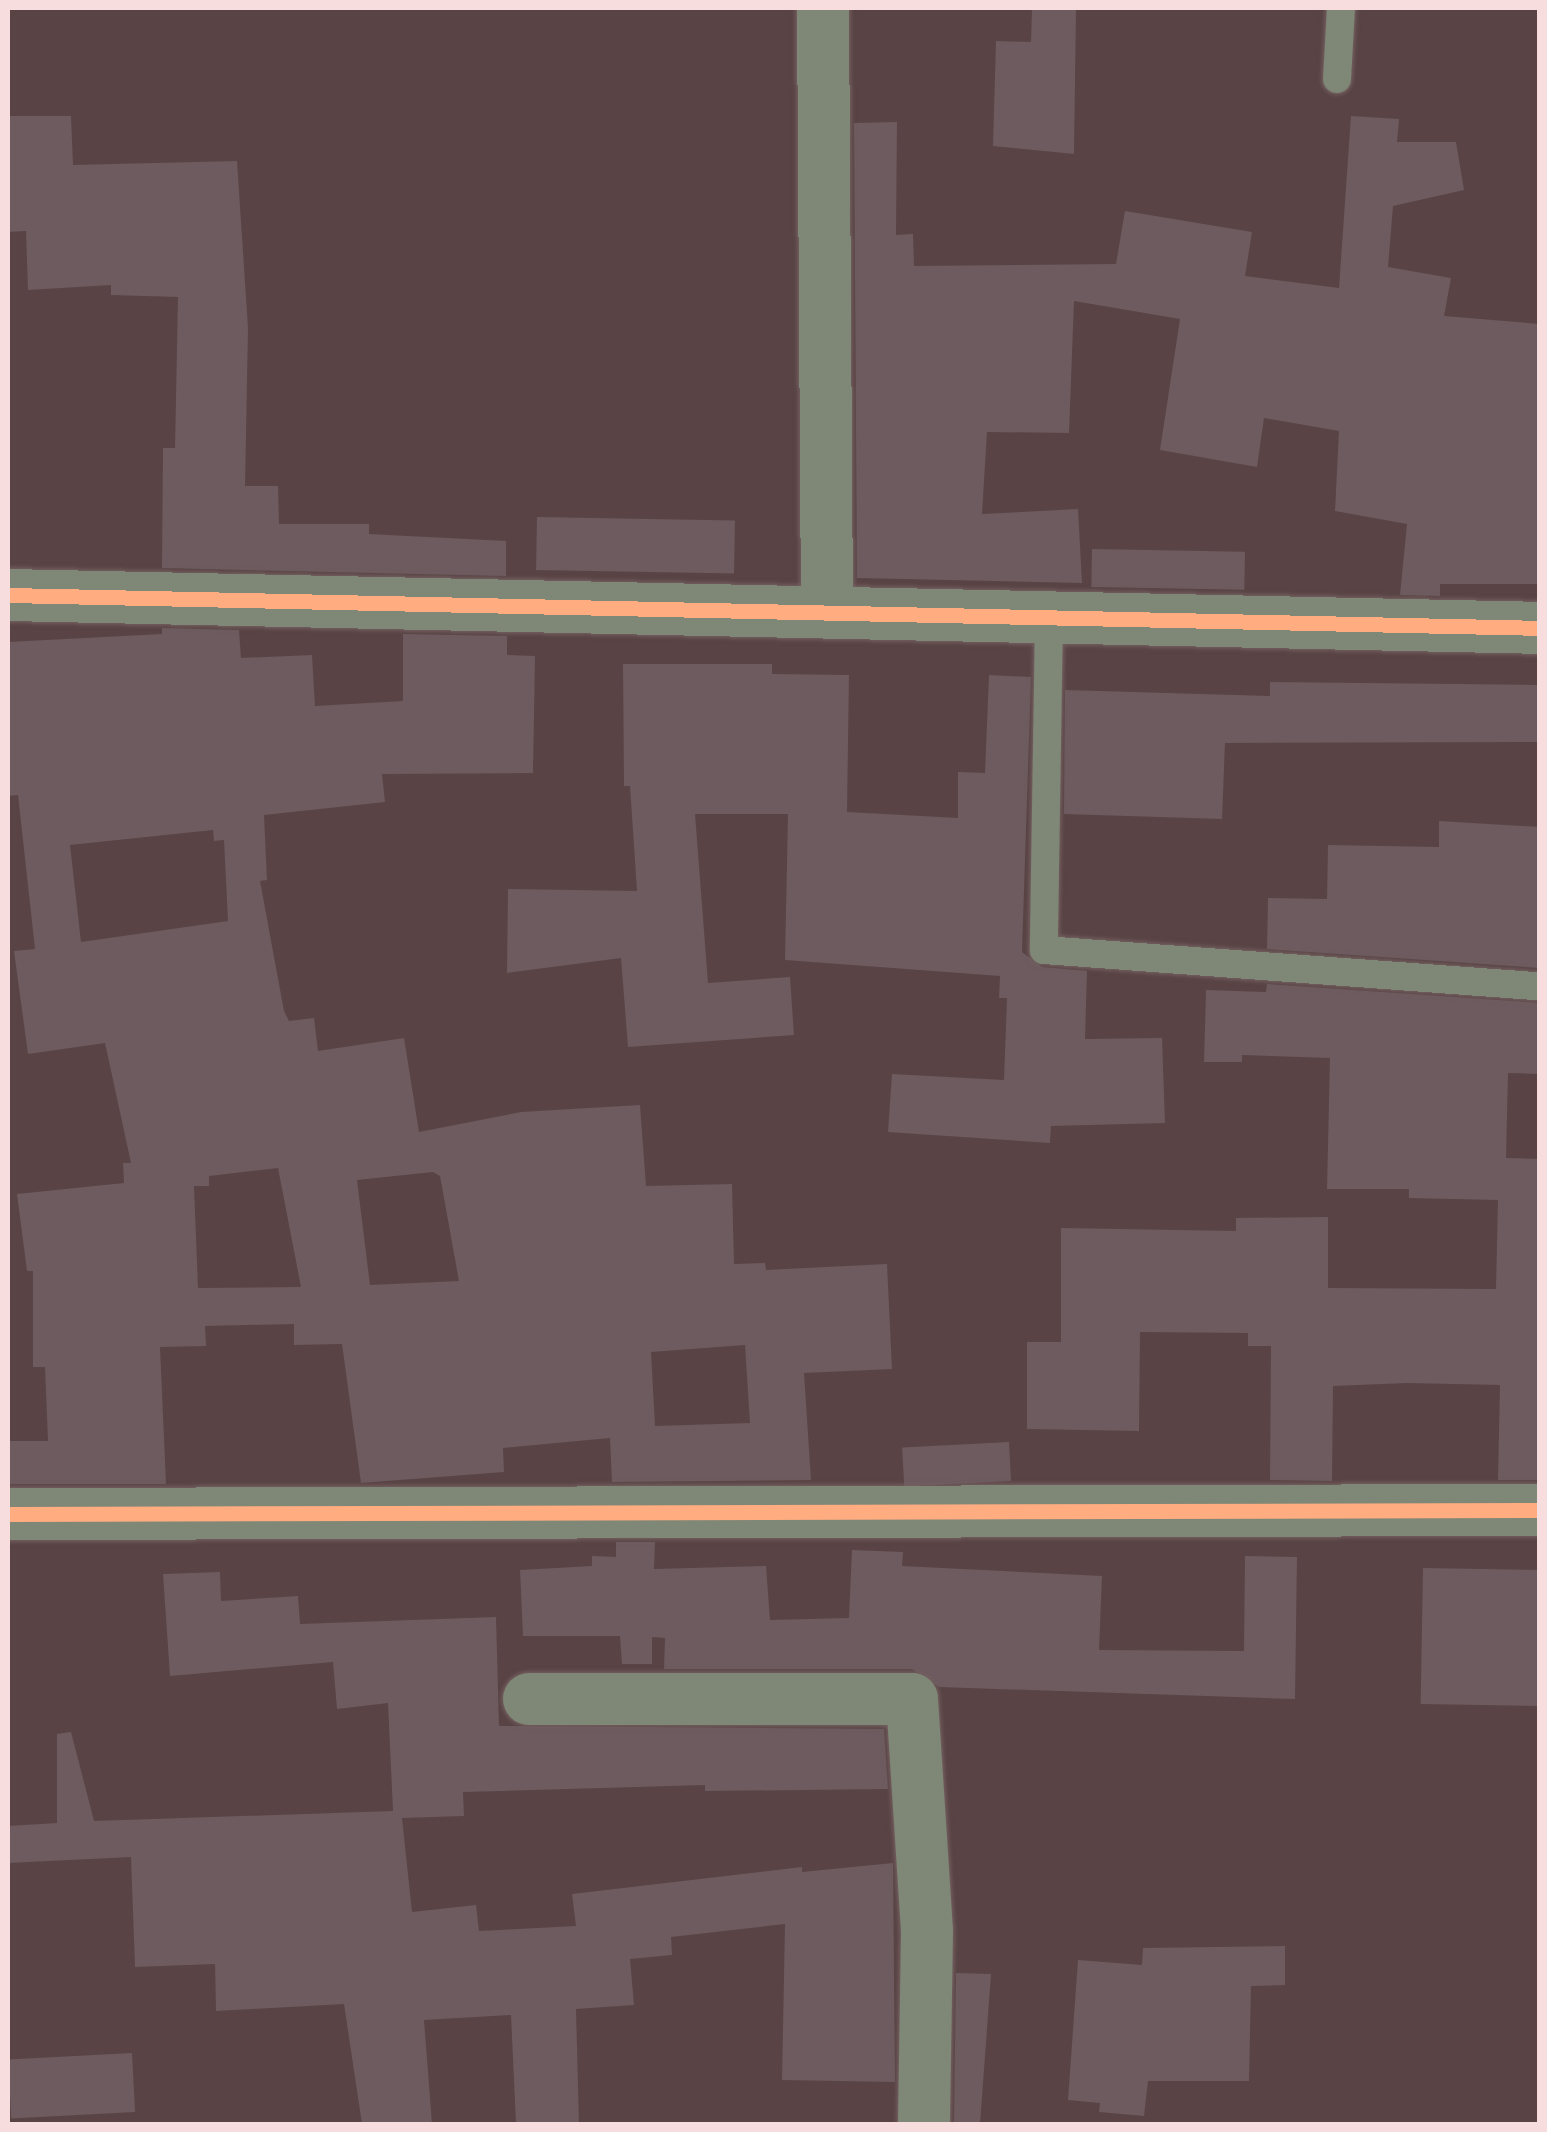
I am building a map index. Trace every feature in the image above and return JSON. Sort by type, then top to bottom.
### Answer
[{"type":"street","points":[[823,8],[826,612]]},
{"type":"street","points":[[8,594],[1540,628]]},
{"type":"street","points":[[8,1514],[1540,1510]]},
{"type":"street","points":[[529,1699],[912,1699],[927,1931],[924,2124]]},
{"type":"lane","points":[[1338,80],[1341,8]]},
{"type":"lane","points":[[1049,617],[1044,950],[1540,986]]},
{"type":"building","points":[[1032,8],[1076,8],[1074,154],[993,146],[996,41],[1031,42]]},
{"type":"building","points":[[8,116],[71,116],[73,165],[237,161],[248,328],[245,486],[278,486],[279,524],[369,524],[369,534],[506,541],[506,576],[162,568],[163,448],[175,448],[178,297],[111,295],[111,285],[28,290],[26,231],[8,232]]},
{"type":"building","points":[[1351,116],[1399,119],[1397,142],[1456,142],[1464,190],[1393,206],[1388,267],[1451,278],[1444,316],[1540,324],[1540,584],[1440,584],[1440,596],[1400,595],[1407,524],[1335,511],[1339,431],[1264,418],[1257,467],[1160,450],[1180,319],[1074,301],[1069,433],[987,432],[982,514],[1078,509],[1082,583],[857,578],[854,123],[897,122],[896,235],[913,234],[914,266],[1116,264],[1125,211],[1252,232],[1245,276],[1339,288]]},
{"type":"building","points":[[537,517],[735,520],[734,573],[536,570]]},
{"type":"building","points":[[1092,549],[1245,552],[1244,590],[1091,587]]},
{"type":"building","points":[[162,628],[239,630],[241,658],[312,655],[315,706],[403,701],[403,634],[507,636],[507,655],[535,656],[533,773],[382,774],[385,802],[264,815],[267,880],[260,881],[284,1011],[289,1021],[314,1018],[318,1051],[404,1038],[419,1132],[521,1112],[640,1105],[646,1186],[732,1184],[734,1264],[765,1263],[766,1270],[887,1264],[892,1369],[804,1373],[811,1480],[612,1482],[610,1438],[503,1448],[504,1472],[361,1483],[342,1344],[294,1345],[294,1324],[205,1326],[206,1346],[160,1347],[166,1484],[8,1484],[8,1441],[48,1441],[45,1367],[33,1367],[33,1271],[27,1271],[17,1194],[124,1183],[123,1163],[131,1163],[105,1043],[28,1054],[14,951],[35,949],[18,795],[8,796],[8,642],[162,634]],"holes":[[[213,830],[214,841],[224,840],[228,921],[81,942],[70,845]],[[278,1168],[301,1287],[198,1288],[194,1186],[209,1186],[209,1176]],[[433,1172],[440,1176],[459,1281],[370,1285],[357,1180]],[[745,1345],[750,1423],[655,1426],[651,1352]]]},
{"type":"building","points":[[623,664],[772,664],[772,674],[849,675],[847,812],[958,818],[958,772],[985,773],[989,675],[1031,677],[1022,952],[1042,967],[1087,971],[1085,1039],[1162,1038],[1165,1123],[1051,1126],[1050,1143],[888,1132],[892,1074],[1004,1080],[1007,998],[999,998],[1000,976],[785,960],[788,814],[695,814],[708,983],[790,977],[794,1035],[628,1047],[621,958],[507,973],[508,889],[637,891],[630,786],[624,786]]},
{"type":"building","points":[[1270,682],[1540,685],[1540,742],[1225,743],[1222,819],[1064,814],[1065,690],[1270,696]]},
{"type":"building","points":[[1439,821],[1540,827],[1540,968],[1267,949],[1268,898],[1327,899],[1328,845],[1439,847]]},
{"type":"building","points":[[1267,984],[1540,1003],[1540,1074],[1508,1073],[1506,1158],[1540,1159],[1540,1480],[1498,1480],[1500,1385],[1407,1383],[1333,1386],[1332,1481],[1270,1480],[1271,1346],[1248,1346],[1248,1333],[1140,1332],[1139,1431],[1027,1429],[1027,1342],[1061,1342],[1061,1228],[1236,1231],[1236,1218],[1328,1217],[1328,1288],[1496,1289],[1498,1200],[1409,1198],[1409,1189],[1327,1189],[1330,1058],[1242,1055],[1242,1062],[1204,1062],[1206,990],[1266,992]]},
{"type":"building","points":[[1009,1442],[1011,1481],[904,1487],[902,1448]]},
{"type":"building","points":[[616,1542],[655,1542],[654,1569],[766,1566],[770,1620],[849,1618],[852,1550],[903,1552],[902,1566],[1102,1576],[1099,1650],[1244,1651],[1245,1556],[1297,1557],[1295,1699],[939,1687],[912,1669],[664,1669],[665,1638],[652,1637],[652,1664],[622,1664],[620,1636],[523,1636],[520,1570],[592,1566],[592,1556],[616,1557]]},
{"type":"building","points":[[1423,1568],[1540,1570],[1538,1706],[1421,1704]]},
{"type":"building","points":[[220,1572],[221,1601],[298,1596],[300,1624],[496,1617],[499,1726],[884,1729],[888,1789],[705,1791],[705,1785],[463,1792],[464,1816],[402,1818],[412,1912],[476,1905],[479,1931],[576,1926],[572,1894],[802,1867],[802,1872],[893,1863],[895,2082],[782,2080],[785,1924],[671,1937],[672,1955],[630,1959],[634,2005],[576,2009],[579,2124],[516,2124],[511,2015],[424,2020],[432,2124],[362,2124],[344,2004],[216,2011],[215,1964],[135,1967],[131,1857],[8,1863],[8,1826],[57,1823],[57,1734],[71,1732],[94,1821],[393,1811],[388,1703],[337,1709],[333,1662],[170,1676],[163,1574]]},
{"type":"building","points":[[1285,1946],[1285,1985],[1251,1986],[1249,2081],[1148,2081],[1144,2116],[1099,2112],[1100,2103],[1068,2100],[1078,1960],[1142,1965],[1143,1948]]},
{"type":"building","points":[[956,1973],[991,1974],[980,2124],[954,2124]]},
{"type":"building","points":[[132,2053],[135,2112],[11,2118],[8,2059]]},
{"type":"cycle path","points":[[8,595],[1540,628]]},
{"type":"cycle path","points":[[8,1514],[1540,1510]]}]
